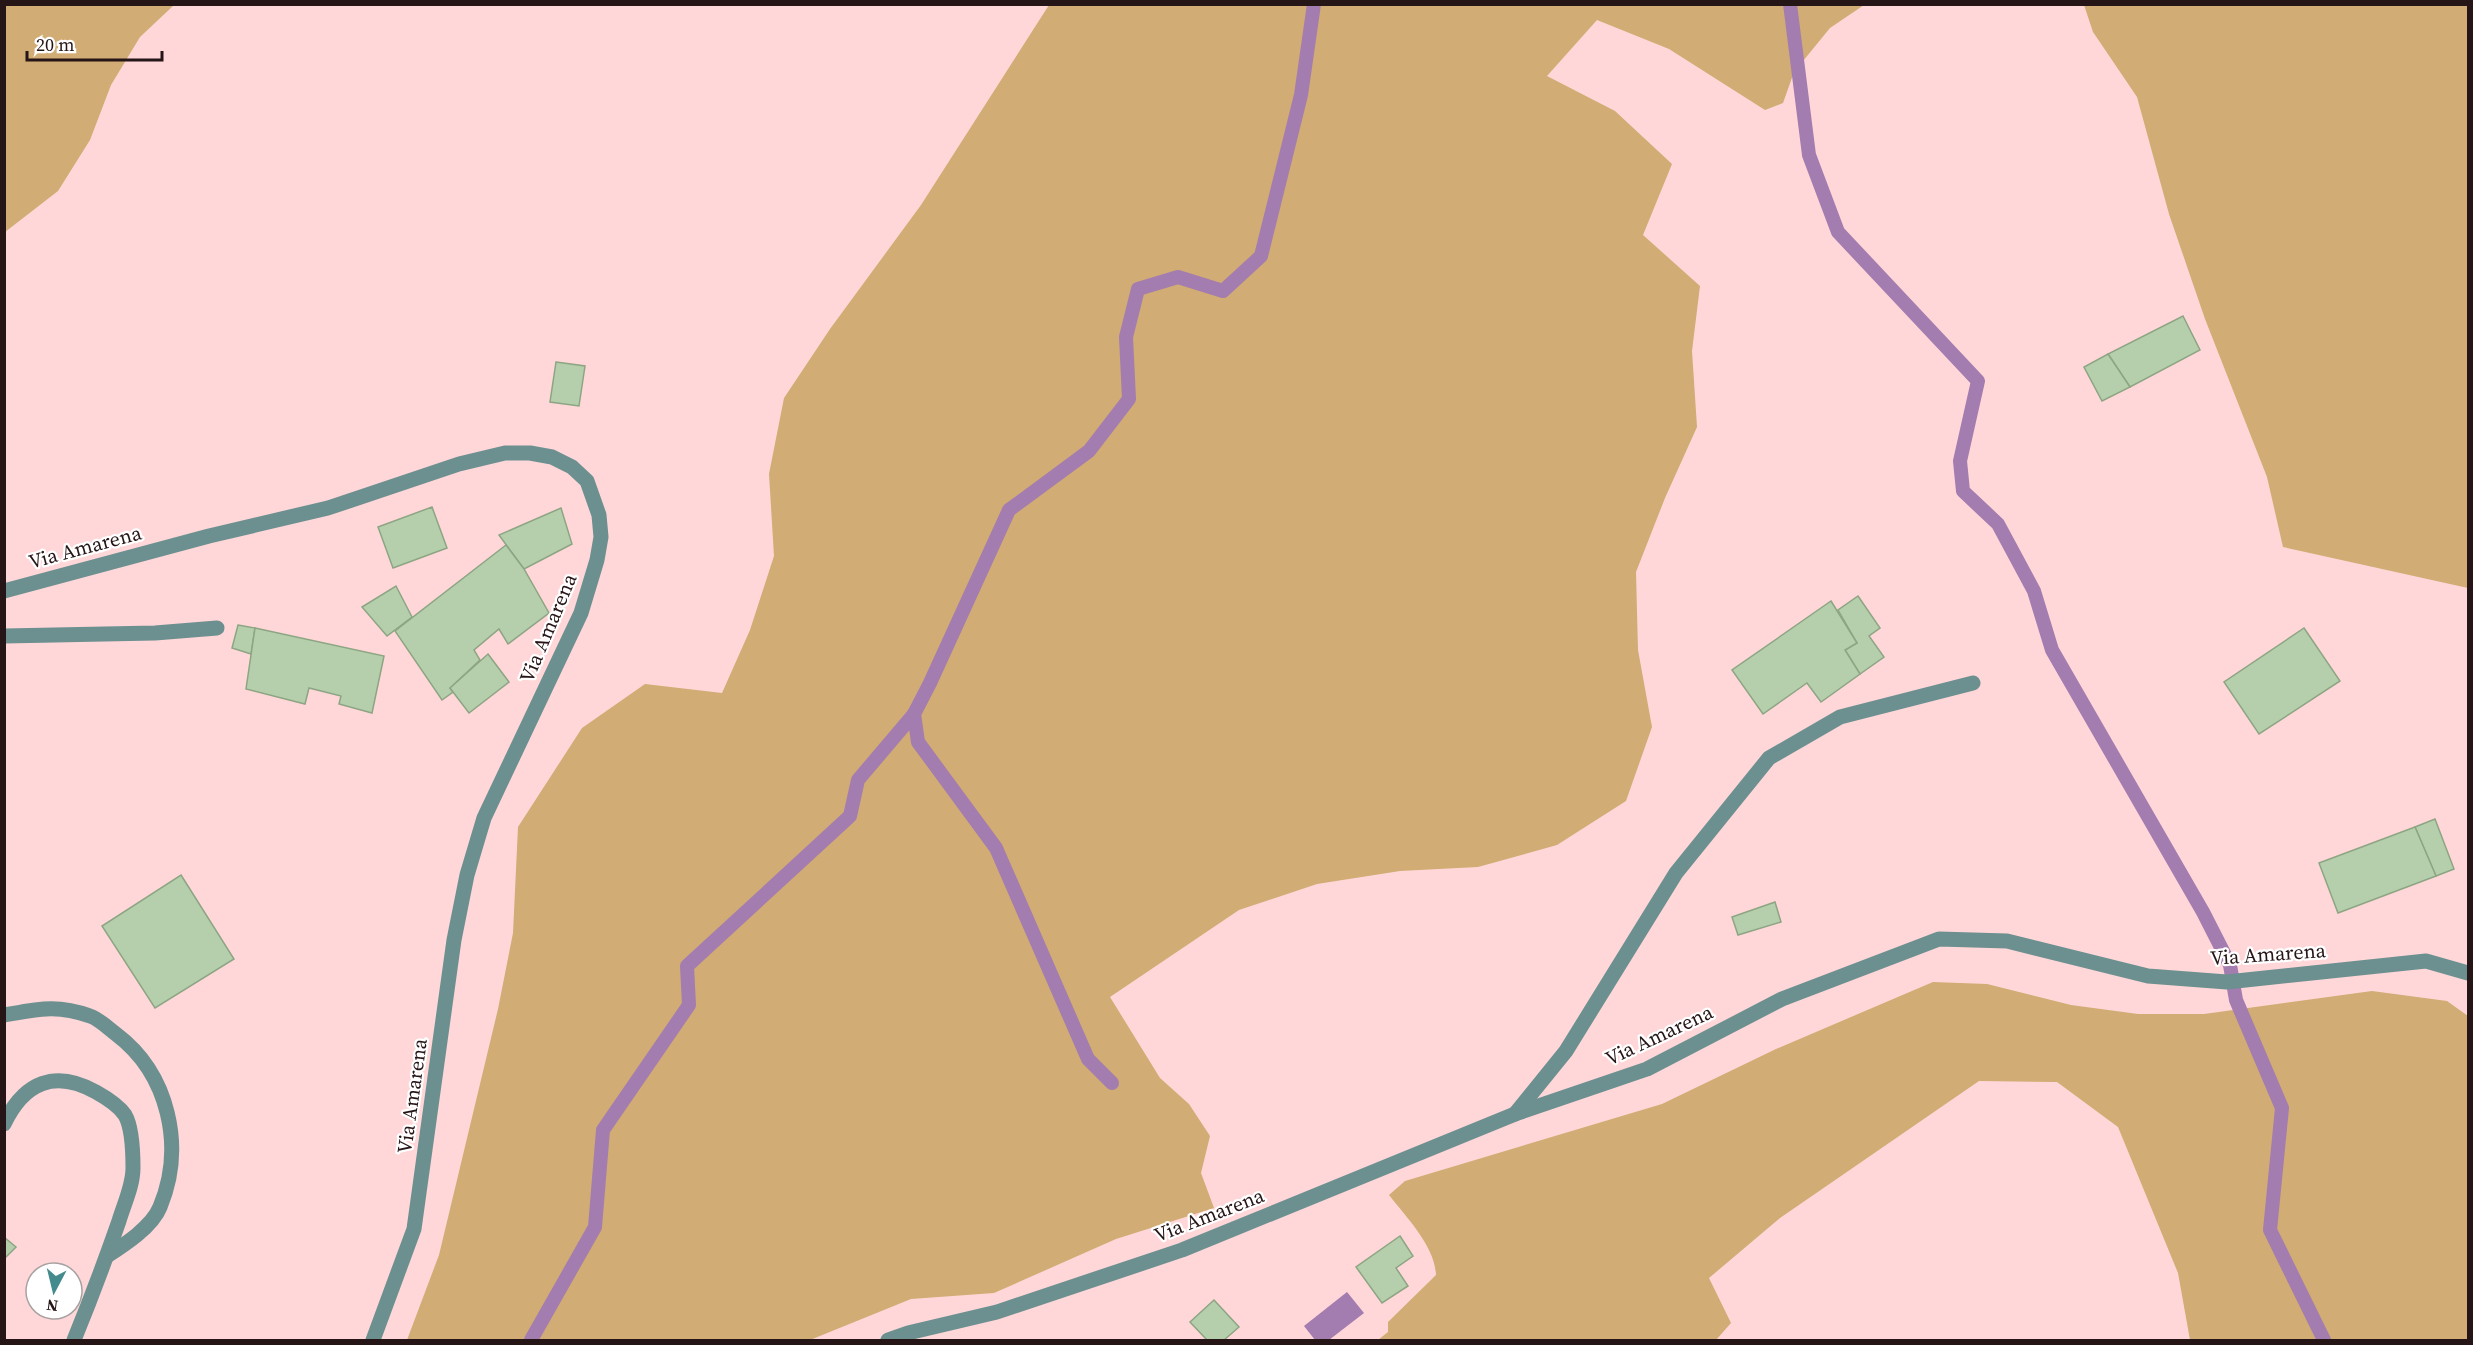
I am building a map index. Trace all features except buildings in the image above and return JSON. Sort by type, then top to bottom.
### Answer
[{"type":"street","name":"Via Amarena","points":[[4,591],[209,536],[328,508],[459,464],[505,453],[530,453],[552,457],[572,467],[587,481],[599,514],[601,537],[597,560],[581,613],[484,818],[467,875],[454,940],[414,1229],[373,1341]]},
{"type":"street","points":[[4,636],[155,633],[217,628]]},
{"type":"street","points":[[1515,1114],[1566,1051],[1676,873],[1769,758],[1840,717],[1973,682]]},
{"type":"street","name":"Via Amarena","points":[[888,1341],[908,1333],[997,1312],[1182,1250],[1515,1114],[1647,1069],[1782,999],[1939,939],[2007,940],[2148,976],[2227,982],[2426,961],[2469,973]]},
{"type":"street","points":[[4,1015],[51,1007],[92,1017],[134,1047],[158,1083],[172,1130],[172,1167],[163,1199],[160,1209],[135,1238],[107,1256]]},
{"type":"street","points":[[4,1124],[13,1106],[25,1093],[40,1084],[63,1080],[83,1085],[105,1096],[125,1115],[132,1141],[133,1171],[107,1256],[74,1341]]},
{"type":"shaded area","points":[[5,4],[174,5],[140,37],[111,85],[90,140],[58,191],[5,232]]},
{"type":"shaded area","points":[[1049,5],[1864,5],[1830,28],[1794,72],[1783,103],[1765,110],[1669,49],[1597,20],[1547,76],[1615,111],[1672,164],[1643,235],[1700,286],[1692,351],[1697,427],[1665,498],[1636,572],[1638,650],[1652,727],[1626,801],[1557,845],[1478,867],[1400,871],[1317,884],[1239,910],[1110,997],[1160,1078],[1189,1104],[1210,1136],[1201,1173],[1214,1208],[1116,1239],[994,1293],[911,1299],[810,1340],[407,1340],[439,1255],[498,1009],[513,933],[518,827],[582,728],[645,684],[722,693],[750,630],[774,556],[769,474],[784,398],[830,329],[921,205]]},
{"type":"shaded area","points":[[2084,5],[2468,5],[2468,588],[2283,547],[2267,477],[2205,319],[2169,214],[2137,97],[2093,32]]},
{"type":"shaded area","points":[[1933,982],[1987,984],[2071,1005],[2138,1014],[2204,1014],[2372,991],[2447,1001],[2468,1016],[2468,1340],[2190,1340],[2178,1273],[2118,1127],[2057,1082],[1979,1081],[1780,1218],[1709,1278],[1731,1323],[1716,1340],[1378,1340],[1388,1332],[1388,1322],[1436,1275],[1431,1253],[1411,1222],[1389,1195],[1405,1181],[1662,1104],[1776,1049]]},
{"type":"shaded area","points":[[1347,1292],[1364,1313],[1329,1340],[1315,1340],[1304,1326]]},
{"type":"waterway","points":[[531,1340],[595,1227],[603,1130],[689,1005],[687,966],[850,816],[858,780],[914,714],[1009,510],[1089,451],[1129,399],[1126,337],[1138,289],[1178,277],[1223,291],[1261,256],[1301,95],[1314,4]]},
{"type":"waterway","points":[[1790,4],[1809,155],[1838,232],[1978,381],[1960,461],[1963,491],[1998,524],[2034,591],[2052,650],[2203,912],[2230,965],[2236,1000],[2282,1108],[2270,1230],[2324,1340]]},
{"type":"waterway","points":[[914,714],[918,742],[996,848],[1088,1059],[1112,1083]]}]
